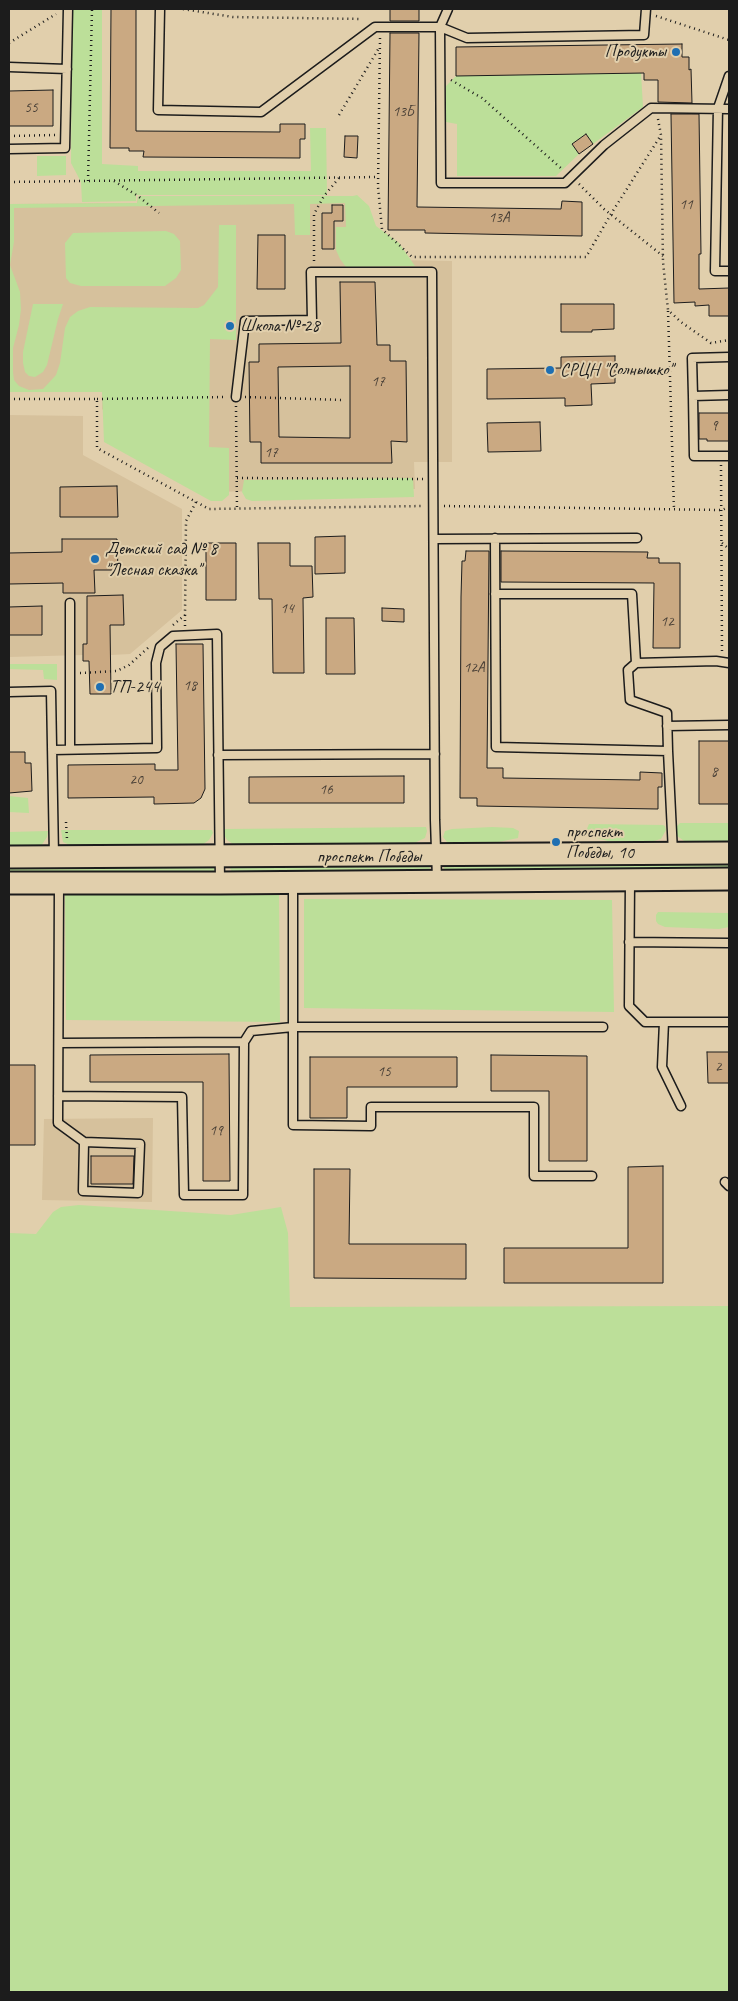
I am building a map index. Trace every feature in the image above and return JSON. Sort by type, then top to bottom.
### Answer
[{"type":"main road","name":"проспект Победы","points":[[9,857],[60,849],[219,857],[729,853]]},
{"type":"main road","name":"проспект Победы","points":[[9,883],[293,883],[729,879]]},
{"type":"lane","points":[[9,149],[65,148],[68,9]]},
{"type":"lane","points":[[160,9],[158,110],[261,112],[375,27],[440,27],[467,38],[644,35],[646,11]]},
{"type":"lane","points":[[448,9],[440,27],[441,183],[565,183],[604,145],[651,108],[729,109]]},
{"type":"lane","points":[[9,67],[67,69]]},
{"type":"lane","points":[[729,76],[718,108],[715,271],[729,271]]},
{"type":"lane","points":[[236,397],[244,321],[312,320],[311,272],[432,272],[437,881]]},
{"type":"lane","points":[[729,357],[692,358],[694,456],[729,456]]},
{"type":"lane","points":[[693,396],[729,395]]},
{"type":"lane","points":[[434,538],[637,538]]},
{"type":"lane","points":[[495,538],[496,747],[668,751]]},
{"type":"lane","points":[[495,594],[632,594],[636,663]]},
{"type":"lane","points":[[70,603],[70,749]]},
{"type":"lane","points":[[52,750],[157,748],[156,663],[160,647],[173,636],[217,634],[220,883]]},
{"type":"lane","points":[[673,853],[667,713],[630,700],[628,670],[636,663],[726,663]]},
{"type":"lane","points":[[9,692],[51,691],[52,750],[60,849]]},
{"type":"lane","points":[[667,726],[729,725]]},
{"type":"lane","points":[[218,755],[436,754]]},
{"type":"lane","points":[[630,880],[629,1006],[645,1022],[729,1022]]},
{"type":"lane","points":[[59,883],[58,1123],[84,1142],[140,1144],[138,1193],[83,1191],[84,1142]]},
{"type":"lane","points":[[293,883],[293,1126],[371,1126],[371,1107],[534,1107],[534,1176],[592,1176]]},
{"type":"lane","points":[[629,942],[729,943]]},
{"type":"lane","points":[[664,1022],[662,1067],[681,1106]]},
{"type":"lane","points":[[58,1096],[182,1097],[184,1195],[243,1195],[244,1042],[252,1031],[293,1027],[603,1027]]},
{"type":"lane","points":[[58,1043],[244,1042]]},
{"type":"path","points":[[88,181],[92,9]]},
{"type":"path","points":[[183,9],[233,17],[362,19]]},
{"type":"path","points":[[646,11],[729,40]]},
{"type":"path","points":[[9,43],[56,14]]},
{"type":"path","points":[[339,115],[380,46]]},
{"type":"path","points":[[440,73],[482,98],[604,209],[663,256]]},
{"type":"path","points":[[656,107],[660,135],[663,256],[668,310],[674,509]]},
{"type":"path","points":[[9,136],[66,134]]},
{"type":"path","points":[[315,272],[313,247],[314,214],[324,196],[339,178]]},
{"type":"path","points":[[9,182],[378,178]]},
{"type":"path","points":[[113,181],[138,196],[159,214]]},
{"type":"path","points":[[668,310],[681,322],[711,342],[729,340]]},
{"type":"path","points":[[236,397],[237,510]]},
{"type":"path","points":[[9,398],[236,397],[344,400]]},
{"type":"path","points":[[97,399],[98,448],[209,509],[434,506],[722,510],[729,507]]},
{"type":"path","points":[[720,456],[726,663]]},
{"type":"path","points":[[237,478],[434,479]]},
{"type":"path","points":[[171,627],[185,615],[186,522],[196,502]]},
{"type":"path","points":[[722,543],[729,549]]},
{"type":"path","points":[[69,673],[117,672],[130,664],[150,646]]},
{"type":"path","points":[[60,849],[66,822]]},
{"type":"shaded area","name":"Школа № 28","points":[[138,196],[353,196],[393,260],[452,261],[452,462],[414,462],[415,489],[199,492],[102,409],[102,392],[9,392],[9,204],[137,203]]},
{"type":"shaded area","name":"Детский сад № 8 \"Лесная сказка\"","points":[[9,415],[83,416],[83,455],[182,509],[182,610],[130,654],[111,655],[111,660],[83,661],[83,655],[9,657]]},
{"type":"shaded area","points":[[153,1118],[152,1202],[42,1200],[44,1119]]},
{"type":"green space","points":[[72,9],[102,9],[102,164],[138,166],[138,171],[311,171],[310,128],[326,128],[327,195],[136,195],[136,201],[82,202],[81,182],[71,163]]},
{"type":"green space","points":[[641,73],[643,107],[593,144],[586,134],[572,144],[579,154],[556,176],[457,176],[457,124],[446,122],[446,86],[456,76]]},
{"type":"green space","points":[[37,156],[66,156],[66,175],[37,176]]},
{"type":"green space","points":[[357,195],[369,206],[376,226],[399,243],[415,266],[346,267],[336,250],[336,227],[346,227],[345,203],[310,204],[310,235],[295,235],[294,204],[14,208],[14,242],[10,265],[20,292],[21,309],[13,348],[13,372],[14,380],[19,386],[29,390],[43,389],[56,375],[60,363],[65,328],[70,317],[78,311],[90,307],[198,308],[204,305],[218,287],[219,225],[236,225],[236,340],[210,339],[209,447],[229,448],[229,495],[222,501],[211,501],[104,442],[102,392],[9,392],[9,204],[137,203],[138,196]]},
{"type":"green space","points":[[166,231],[174,234],[180,241],[181,270],[176,278],[165,286],[81,286],[70,283],[66,278],[65,243],[73,233]]},
{"type":"green space","points":[[33,304],[63,304],[47,365],[43,372],[35,377],[29,376],[25,372],[23,363],[23,352]]},
{"type":"green space","points":[[413,478],[414,497],[252,501],[246,499],[242,492],[244,480]]},
{"type":"green space","points":[[9,664],[57,664],[57,680],[44,679],[43,670],[9,669]]},
{"type":"green space","points":[[9,796],[28,798],[29,813],[9,812]]},
{"type":"green space","points":[[680,823],[729,823],[729,844],[688,844],[676,835],[675,828]]},
{"type":"green space","points":[[589,824],[663,825],[666,830],[661,839],[650,842],[608,841],[589,836],[586,831]]},
{"type":"green space","points":[[426,827],[425,838],[410,845],[240,845],[233,844],[227,840],[223,833],[225,829]]},
{"type":"green space","points":[[513,828],[519,831],[518,838],[489,844],[455,844],[447,842],[443,837],[445,831],[452,829]]},
{"type":"green space","points":[[61,830],[212,830],[213,833],[209,840],[202,845],[72,846],[63,842]]},
{"type":"green space","points":[[48,831],[47,837],[41,846],[9,850],[9,832]]},
{"type":"green space","points":[[729,862],[729,871],[446,871],[444,868],[444,865]]},
{"type":"green space","points":[[9,864],[211,864],[215,868],[213,873],[9,876]]},
{"type":"green space","points":[[427,864],[430,868],[428,873],[232,873],[230,867],[231,865]]},
{"type":"green space","points":[[279,892],[280,1022],[66,1020],[65,894]]},
{"type":"green space","points":[[304,899],[612,900],[614,1012],[304,1008]]},
{"type":"green space","points":[[658,912],[729,913],[729,927],[719,929],[665,927],[656,921]]},
{"type":"green space","points":[[79,1205],[231,1215],[281,1207],[288,1233],[290,1307],[729,1306],[729,1992],[9,1992],[9,1233],[36,1234],[53,1212],[61,1207]]},
{"type":"building","points":[[111,9],[136,9],[136,131],[280,132],[280,124],[305,124],[305,139],[300,139],[300,158],[143,157],[144,151],[129,151],[129,148],[110,148]]},
{"type":"building","points":[[390,9],[419,9],[419,21],[390,21]]},
{"type":"building","points":[[390,33],[419,33],[417,207],[561,209],[562,201],[582,202],[582,236],[425,233],[425,230],[388,230]]},
{"type":"building","points":[[682,44],[682,57],[689,57],[692,103],[658,102],[658,80],[644,80],[644,73],[456,76],[456,47]]},
{"type":"building","points":[[53,90],[53,126],[9,126],[9,91]]},
{"type":"building","points":[[671,114],[699,114],[701,254],[699,254],[699,289],[729,288],[729,316],[709,316],[709,305],[695,306],[695,302],[674,303]]},
{"type":"building","points":[[586,134],[593,144],[579,154],[572,144]]},
{"type":"building","points":[[345,136],[358,136],[357,158],[344,157]]},
{"type":"building","points":[[332,205],[343,205],[343,221],[334,221],[334,249],[322,249],[322,213],[332,213]]},
{"type":"building","points":[[258,235],[285,235],[285,289],[257,289]]},
{"type":"building","points":[[340,282],[375,282],[377,345],[390,345],[390,361],[406,361],[407,442],[391,441],[392,463],[261,463],[261,442],[250,442],[249,362],[259,362],[259,344],[341,343]],"holes":[[[350,366],[350,438],[279,437],[278,367]]]},
{"type":"building","points":[[561,304],[614,304],[614,329],[592,330],[592,332],[561,332]]},
{"type":"building","points":[[615,356],[615,383],[591,384],[592,405],[565,406],[565,398],[487,399],[487,369],[561,368],[561,357]]},
{"type":"building","points":[[699,413],[729,413],[729,441],[699,439]]},
{"type":"building","points":[[540,422],[541,451],[488,452],[487,423]]},
{"type":"building","points":[[117,486],[118,517],[60,517],[60,487]]},
{"type":"building","points":[[345,536],[345,573],[315,574],[315,537]]},
{"type":"building","points":[[62,539],[117,539],[118,570],[94,570],[95,593],[63,593],[63,583],[9,584],[9,553],[62,552]]},
{"type":"building","points":[[206,543],[236,543],[236,600],[206,600]]},
{"type":"building","points":[[258,543],[290,543],[290,566],[312,566],[313,597],[303,598],[304,673],[273,673],[272,599],[259,599]]},
{"type":"building","points":[[466,551],[489,551],[487,768],[503,768],[503,778],[640,780],[640,772],[662,773],[662,787],[658,787],[658,809],[477,806],[477,798],[460,798],[461,597],[462,561],[465,561]]},
{"type":"building","points":[[501,551],[648,552],[647,558],[659,558],[659,563],[680,563],[680,648],[653,648],[654,583],[501,582]]},
{"type":"building","points":[[123,595],[124,625],[110,625],[111,694],[90,694],[89,661],[83,661],[83,644],[87,644],[87,596]]},
{"type":"building","points":[[42,606],[42,635],[9,635],[9,607]]},
{"type":"building","points":[[382,608],[404,609],[404,622],[382,621]]},
{"type":"building","points":[[326,618],[354,618],[355,674],[326,674]]},
{"type":"building","points":[[176,644],[203,644],[205,789],[201,798],[194,803],[154,804],[154,797],[68,798],[68,765],[155,764],[155,770],[178,770]]},
{"type":"building","points":[[699,741],[729,741],[729,804],[699,804]]},
{"type":"building","points":[[9,752],[25,752],[25,763],[31,763],[32,791],[9,793]]},
{"type":"building","points":[[404,776],[404,803],[249,803],[249,777]]},
{"type":"building","points":[[707,1052],[729,1052],[729,1083],[708,1083]]},
{"type":"building","points":[[229,1054],[230,1181],[203,1181],[203,1082],[90,1082],[90,1055]]},
{"type":"building","points":[[491,1055],[587,1056],[587,1161],[549,1161],[549,1091],[491,1091]]},
{"type":"building","points":[[310,1057],[457,1057],[457,1087],[347,1087],[347,1118],[310,1118]]},
{"type":"building","points":[[9,1065],[35,1065],[35,1145],[9,1145]]},
{"type":"building","points":[[91,1156],[134,1156],[133,1184],[91,1184]]},
{"type":"building","points":[[663,1166],[663,1283],[504,1283],[504,1248],[628,1248],[628,1167]]},
{"type":"building","points":[[314,1169],[350,1169],[349,1244],[466,1244],[466,1279],[314,1278]]},
{"type":"place","name":"Продукты","points":[[676,52]]},
{"type":"place","name":"Школа № 28","points":[[230,326]]},
{"type":"place","name":"СРЦН \"Солнышко\"","points":[[550,370]]},
{"type":"place","name":"Детский сад № 8 \"Лесная сказка\"","points":[[95,559]]},
{"type":"place","name":"ТП-244","points":[[100,687]]},
{"type":"place","name":"проспект Победы, 10","points":[[556,842]]}]
